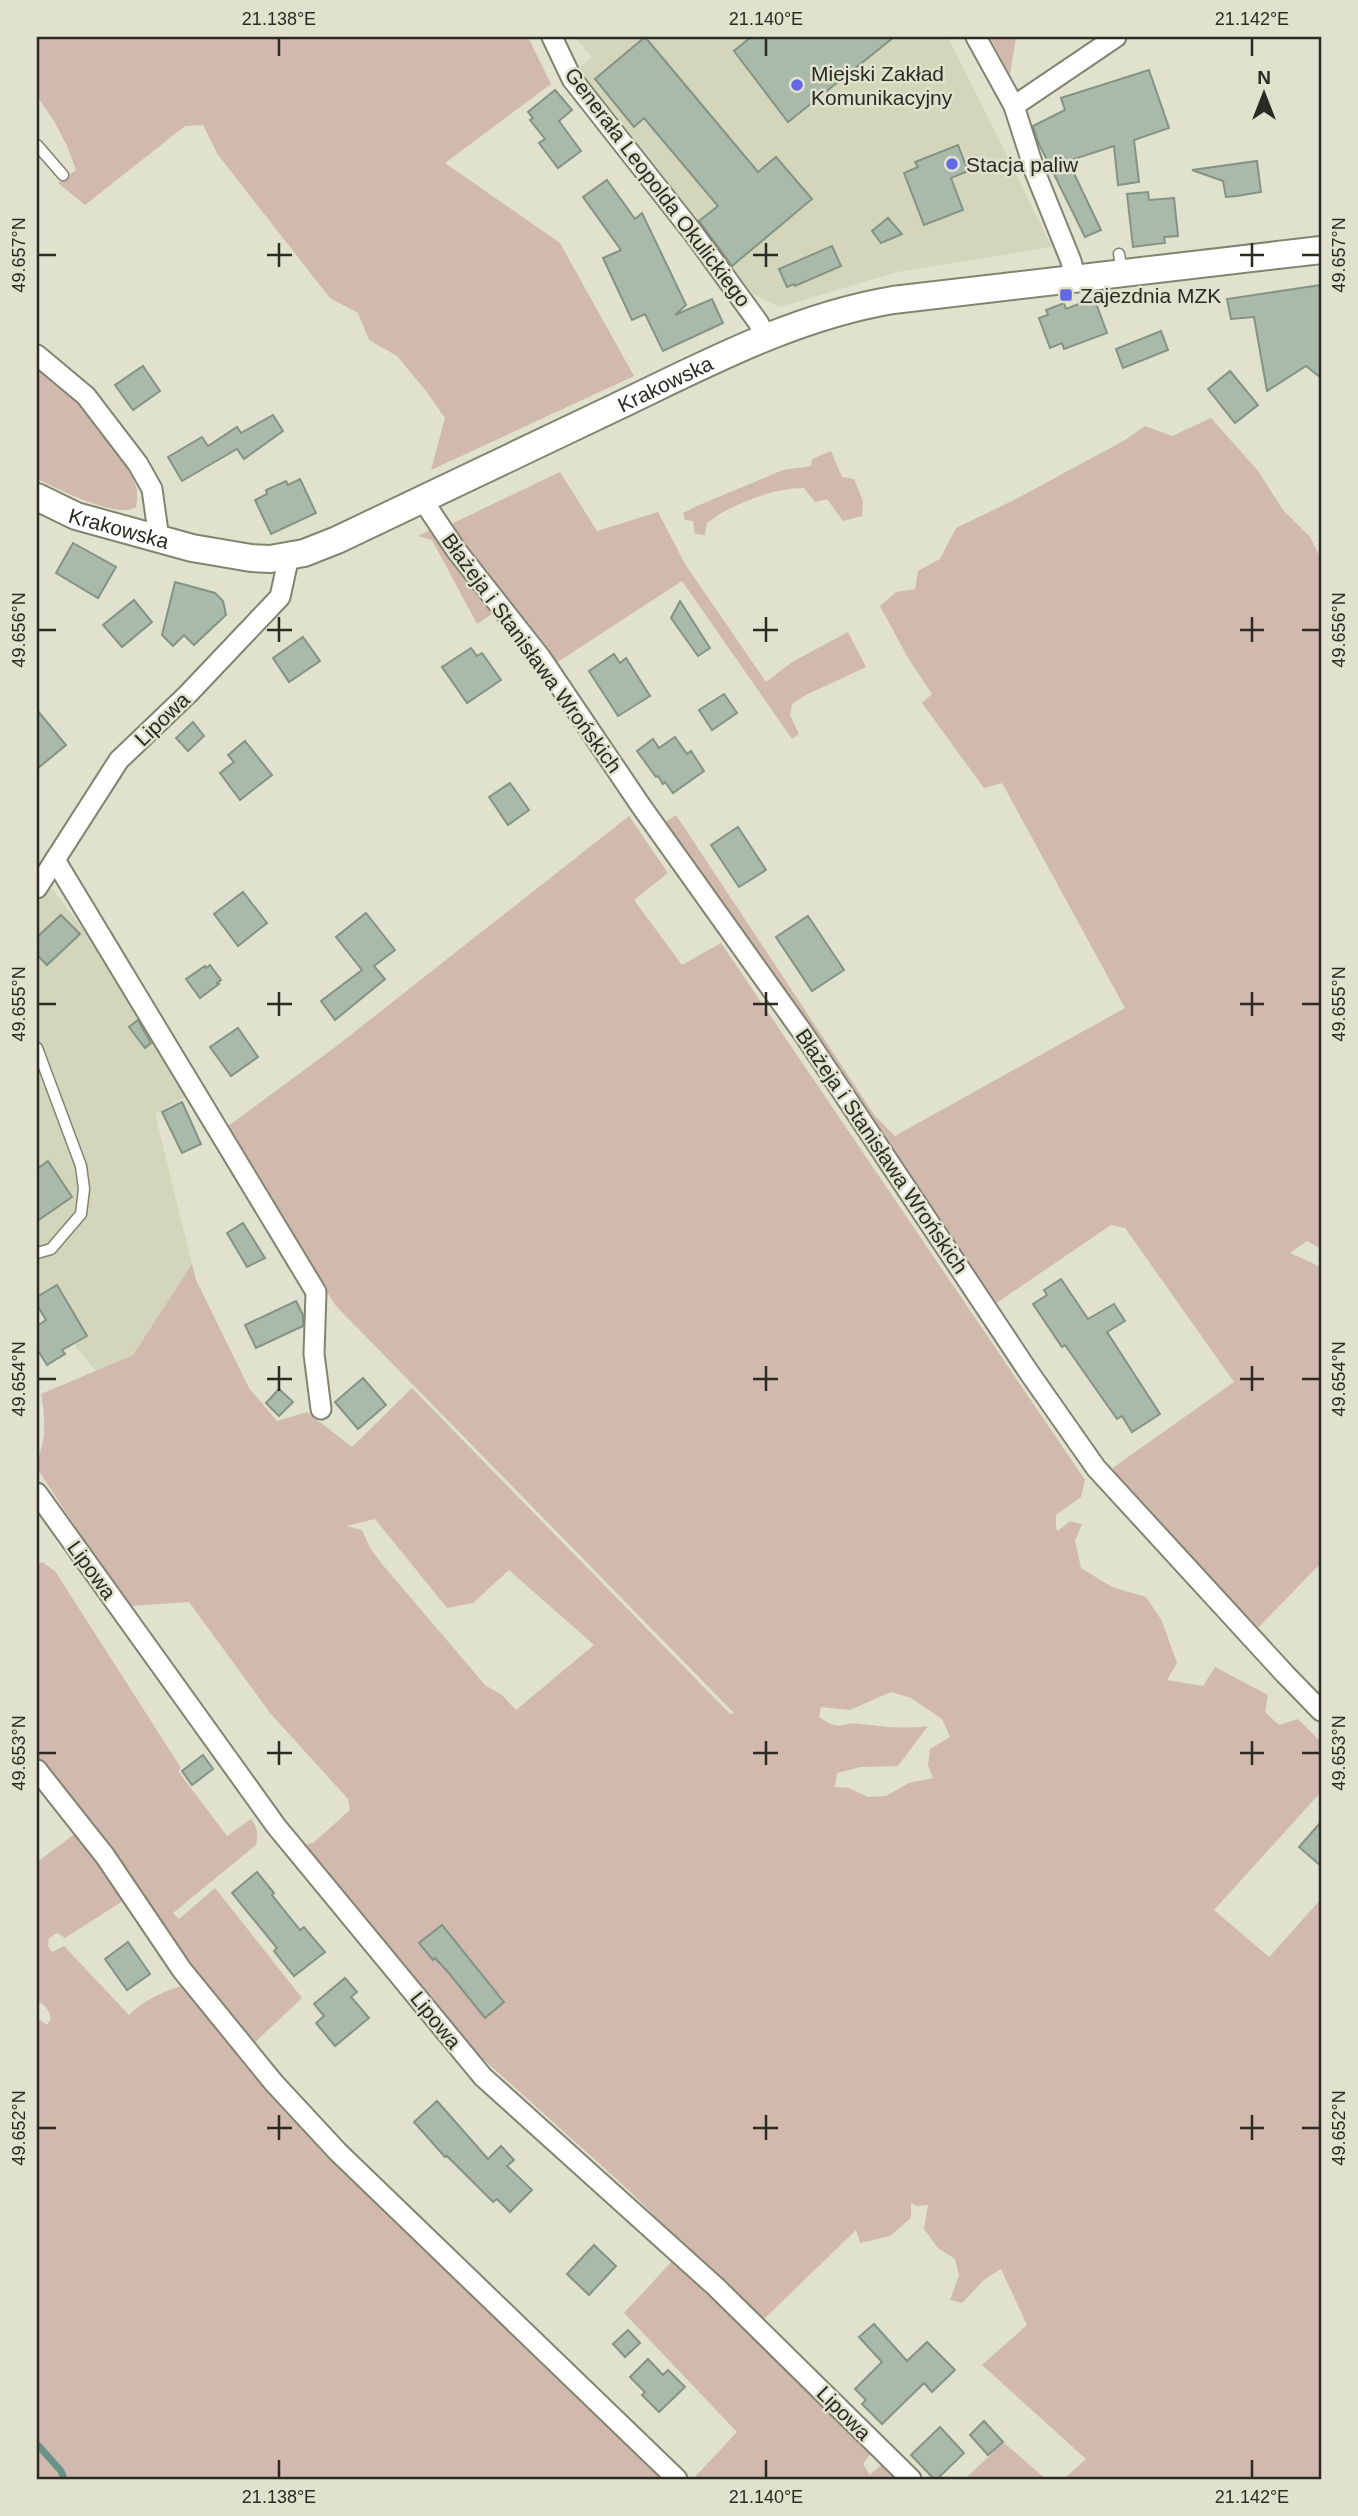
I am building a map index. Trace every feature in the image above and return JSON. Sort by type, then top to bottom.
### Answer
[{"type":"street","name":"Generała Leopolda Okulickiego","points":[[552,37],[572,79],[694,234],[766,337]]},
{"type":"street","points":[[976,37],[1014,106],[1035,172],[1071,261],[1075,278]]},
{"type":"street","points":[[1014,106],[1116,37]]},
{"type":"street","name":"Krakowska","points":[[37,497],[76,516],[192,548],[251,558],[289,556],[337,540],[766,337],[825,315],[867,304],[1075,278],[1121,263],[1321,250]]},
{"type":"street","points":[[37,355],[86,396],[138,464],[152,489],[159,539]]},
{"type":"street","name":"Błażeja i Stanisława Wrońskich","points":[[422,499],[456,550],[541,658],[641,806],[803,1032],[1028,1371],[1096,1468],[1321,1711]]},
{"type":"street","name":"Lipowa","points":[[37,888],[119,760],[188,694],[280,597],[289,556]]},
{"type":"street","points":[[55,860],[316,1292],[314,1354],[321,1409]]},
{"type":"street","name":"Lipowa","points":[[37,1493],[279,1840],[483,2077],[716,2287],[911,2479]]},
{"type":"street","points":[[37,1770],[105,1856],[182,1970],[274,2083],[338,2152],[677,2479]]},
{"type":"lane","points":[[37,145],[63,174]]},
{"type":"lane","points":[[37,1048],[81,1166],[84,1189],[81,1214],[51,1249],[37,1253]]},
{"type":"shaded area","points":[[37,37],[528,37],[551,84],[445,163],[560,243],[634,376],[431,470],[445,418],[397,356],[369,340],[358,313],[330,298],[218,155],[203,125],[185,126],[85,205],[58,183],[76,170],[54,121],[37,96]]},
{"type":"shaded area","points":[[575,37],[948,37],[1052,247],[897,272],[780,307],[754,295],[695,225],[576,70],[592,58]]},
{"type":"shaded area","points":[[990,37],[1016,37],[1010,75]]},
{"type":"shaded area","points":[[37,365],[81,405],[119,452],[136,486],[136,507],[127,510],[102,506],[37,479]]},
{"type":"shaded area","points":[[1211,418],[1258,471],[1283,510],[1310,537],[1321,559],[1321,1249],[1307,1241],[1290,1253],[1321,1267],[1321,1563],[1253,1633],[1110,1472],[1234,1382],[1125,1228],[1111,1225],[992,1306],[906,1167],[882,1144],[661,825],[676,815],[875,1116],[895,1136],[1125,1008],[1002,783],[984,788],[922,703],[932,694],[908,658],[880,606],[896,592],[915,589],[918,571],[940,559],[956,528],[1016,499],[1125,440],[1145,426],[1172,436]]},
{"type":"shaded area","points":[[831,451],[842,477],[854,479],[863,501],[862,516],[843,521],[827,499],[815,502],[804,488],[793,488],[767,494],[716,516],[707,523],[705,535],[695,534],[693,521],[685,520],[683,513],[697,506],[783,470],[811,466],[812,459]]},
{"type":"shaded area","points":[[560,472],[597,531],[658,512],[685,564],[766,682],[792,662],[848,632],[866,667],[792,704],[790,715],[799,734],[792,739],[682,581],[550,667],[449,525]]},
{"type":"shaded area","points":[[432,529],[492,614],[477,624],[432,540],[418,536]]},
{"type":"shaded area","points":[[629,816],[668,873],[634,900],[682,965],[721,943],[1085,1480],[1081,1497],[1056,1515],[1058,1531],[1070,1521],[1082,1524],[1075,1541],[1081,1568],[1112,1587],[1146,1597],[1162,1621],[1177,1663],[1167,1680],[1203,1686],[1215,1667],[1268,1695],[1265,1712],[1279,1725],[1298,1719],[1321,1742],[1321,1792],[1214,1910],[1269,1957],[1321,1899],[1321,2479],[1064,2479],[1086,2459],[982,2365],[1027,2325],[1001,2269],[985,2279],[962,2303],[950,2300],[959,2275],[955,2259],[938,2248],[924,2229],[928,2205],[917,2206],[911,2203],[911,2218],[890,2236],[860,2243],[856,2230],[762,2321],[623,2185],[464,2042],[299,1846],[313,1843],[350,1810],[348,1799],[270,1713],[189,1602],[130,1606],[129,1609],[37,1468],[44,1433],[41,1394],[133,1355],[192,1264],[196,1280],[249,1388],[277,1421],[307,1412],[352,1447],[412,1388],[730,1714],[734,1713],[336,1306],[223,1130],[334,1048]],"holes":[[[375,1519],[447,1608],[473,1603],[509,1570],[594,1645],[516,1710],[502,1695],[485,1685],[382,1564],[370,1548],[362,1530],[346,1526]],[[891,1692],[911,1698],[942,1719],[950,1737],[930,1749],[928,1765],[933,1778],[909,1783],[886,1796],[868,1797],[849,1788],[835,1787],[837,1773],[861,1767],[898,1766],[928,1726],[894,1727],[854,1723],[837,1725],[819,1717],[821,1707],[850,1710]]]},
{"type":"shaded area","points":[[50,886],[131,992],[185,1097],[155,1114],[192,1264],[133,1355],[96,1371],[37,1298],[37,905]]},
{"type":"shaded area","points":[[42,1562],[55,1571],[181,1768],[178,1771],[227,1836],[251,1819],[255,1825],[256,1845],[173,1913],[179,1919],[215,1888],[302,1998],[250,2047],[37,1759],[37,1565]]},
{"type":"shaded area","points":[[76,1833],[129,1897],[65,1938],[57,1933],[49,1938],[48,1946],[52,1952],[64,1946],[129,2015],[155,1996],[186,1985],[669,2479],[37,2479],[37,2018],[47,2025],[51,2019],[46,2008],[37,2001],[37,1862]]},
{"type":"shaded area","points":[[675,2258],[761,2340],[870,2454],[863,2464],[870,2475],[882,2464],[900,2479],[693,2479],[737,2432],[624,2313]]},
{"type":"shaded area","points":[[1004,2443],[1046,2479],[965,2479]]},
{"type":"building","points":[[645,37],[758,172],[776,157],[812,199],[732,266],[699,221],[718,206],[644,118],[634,127],[595,79]]},
{"type":"building","name":"Miejski Zakład Komunikacyjny","points":[[751,37],[894,37],[788,122],[734,51]]},
{"type":"building","points":[[1149,70],[1169,128],[1134,140],[1139,182],[1118,185],[1114,146],[1068,161],[1101,230],[1085,237],[1038,142],[1033,126],[1065,110],[1061,98]]},
{"type":"building","points":[[555,90],[572,110],[559,121],[581,151],[558,168],[539,143],[545,139],[530,120],[533,118],[528,112]]},
{"type":"building","points":[[958,145],[968,171],[951,178],[963,210],[924,225],[904,173],[918,167],[915,162]]},
{"type":"building","points":[[1257,161],[1261,192],[1237,196],[1226,197],[1223,181],[1192,170]]},
{"type":"building","points":[[607,180],[635,219],[642,213],[686,305],[675,315],[712,299],[723,323],[663,351],[645,314],[632,320],[603,258],[621,250],[583,197]]},
{"type":"building","points":[[1148,192],[1149,200],[1174,198],[1178,236],[1164,237],[1165,243],[1133,247],[1127,194]]},
{"type":"building","points":[[888,218],[902,234],[881,243],[872,231]]},
{"type":"building","points":[[832,246],[841,266],[787,287],[779,269]]},
{"type":"building","points":[[1321,285],[1321,378],[1306,366],[1267,391],[1254,317],[1231,319],[1227,299]]},
{"type":"building","points":[[1094,298],[1107,333],[1064,349],[1062,343],[1050,348],[1039,318],[1048,315],[1046,310],[1064,303],[1066,309]]},
{"type":"building","points":[[1161,331],[1168,350],[1123,368],[1116,349]]},
{"type":"building","points":[[143,366],[160,391],[133,410],[115,385]]},
{"type":"building","points":[[1230,371],[1258,405],[1235,423],[1208,389]]},
{"type":"building","points":[[273,415],[283,431],[244,459],[237,449],[182,481],[168,457],[202,437],[208,446],[237,427],[241,433]]},
{"type":"building","points":[[300,479],[316,513],[271,534],[255,500],[267,494],[266,490],[286,481],[288,485]]},
{"type":"building","points":[[73,543],[116,567],[98,598],[56,573]]},
{"type":"building","points":[[175,582],[215,593],[223,601],[226,615],[194,645],[184,635],[173,646],[162,635]]},
{"type":"building","points":[[134,600],[152,622],[122,647],[103,625]]},
{"type":"building","points":[[680,601],[710,648],[698,656],[671,618]]},
{"type":"building","points":[[303,637],[320,661],[289,682],[273,658]]},
{"type":"building","points":[[471,648],[477,656],[482,653],[501,680],[467,703],[442,667]]},
{"type":"building","points":[[614,654],[620,663],[626,658],[650,696],[618,716],[589,671]]},
{"type":"building","points":[[724,694],[737,713],[712,730],[699,710]]},
{"type":"building","points":[[37,710],[66,745],[37,769]]},
{"type":"building","points":[[193,722],[204,736],[188,751],[176,738]]},
{"type":"building","points":[[675,737],[687,754],[691,751],[704,771],[673,793],[665,782],[663,784],[658,776],[656,777],[637,751],[653,739],[659,748]]},
{"type":"building","points":[[245,741],[272,775],[240,800],[220,773],[234,762],[228,755]]},
{"type":"building","points":[[510,783],[529,810],[508,825],[489,797]]},
{"type":"building","points":[[738,827],[766,870],[739,887],[711,845]]},
{"type":"building","points":[[243,892],[267,923],[238,946],[214,914]]},
{"type":"building","points":[[366,913],[395,950],[374,966],[385,979],[335,1020],[321,1001],[362,970],[336,937]]},
{"type":"building","points":[[61,915],[80,934],[47,965],[37,955],[37,937]]},
{"type":"building","points":[[808,916],[844,970],[812,991],[776,937]]},
{"type":"building","points":[[210,965],[221,980],[200,998],[186,979]]},
{"type":"building","points":[[138,1020],[151,1043],[145,1048],[129,1027]]},
{"type":"building","points":[[238,1028],[258,1057],[231,1076],[210,1047]]},
{"type":"building","points":[[182,1102],[201,1144],[182,1153],[162,1112]]},
{"type":"building","points":[[48,1161],[72,1197],[37,1221],[37,1169]]},
{"type":"building","points":[[243,1223],[265,1258],[247,1267],[227,1233]]},
{"type":"building","points":[[1061,1279],[1088,1319],[1114,1304],[1125,1321],[1107,1332],[1160,1414],[1132,1432],[1122,1416],[1117,1419],[1033,1304],[1047,1295],[1044,1290]]},
{"type":"building","points":[[57,1285],[87,1336],[62,1350],[65,1354],[47,1365],[37,1349],[37,1326],[46,1320],[37,1305],[37,1297]]},
{"type":"building","points":[[296,1301],[303,1315],[303,1326],[256,1348],[245,1325]]},
{"type":"building","points":[[363,1378],[386,1405],[358,1429],[335,1402]]},
{"type":"building","points":[[279,1389],[293,1402],[279,1416],[266,1403]]},
{"type":"building","points":[[203,1755],[213,1769],[192,1785],[182,1771]]},
{"type":"building","points":[[1321,1822],[1321,1866],[1299,1847]]},
{"type":"building","points":[[257,1872],[300,1930],[304,1927],[325,1952],[294,1976],[274,1951],[277,1948],[232,1893]]},
{"type":"building","points":[[442,1925],[504,2002],[485,2018],[448,1972],[435,1958],[433,1960],[419,1943]]},
{"type":"building","points":[[128,1942],[150,1974],[127,1990],[105,1959]]},
{"type":"building","points":[[345,1978],[357,1992],[351,1997],[369,2018],[335,2046],[316,2023],[324,2016],[314,2004]]},
{"type":"building","points":[[437,2101],[488,2159],[501,2146],[514,2160],[507,2166],[532,2190],[510,2212],[497,2199],[493,2202],[445,2157],[414,2122]]},
{"type":"building","points":[[594,2245],[616,2266],[589,2295],[567,2274]]},
{"type":"building","points":[[874,2324],[907,2361],[927,2342],[955,2370],[932,2392],[924,2383],[882,2424],[862,2404],[866,2400],[855,2389],[882,2362],[859,2337]]},
{"type":"building","points":[[628,2330],[640,2343],[625,2357],[613,2344]]},
{"type":"building","points":[[648,2359],[663,2375],[668,2370],[685,2387],[659,2412],[642,2395],[645,2392],[630,2377]]},
{"type":"building","points":[[984,2421],[1003,2442],[988,2455],[970,2435]]},
{"type":"building","points":[[940,2427],[964,2453],[934,2479],[911,2455]]},
{"type":"waterway","points":[[37,2444],[61,2471],[64,2479]]},
{"type":"place","name":"Miejski Zakład Komunikacyjny","points":[[797,85]]},
{"type":"place","name":"Stacja paliw","points":[[952,164]]},
{"type":"place","name":"Zajezdnia MZK","points":[[1066,295]]}]
